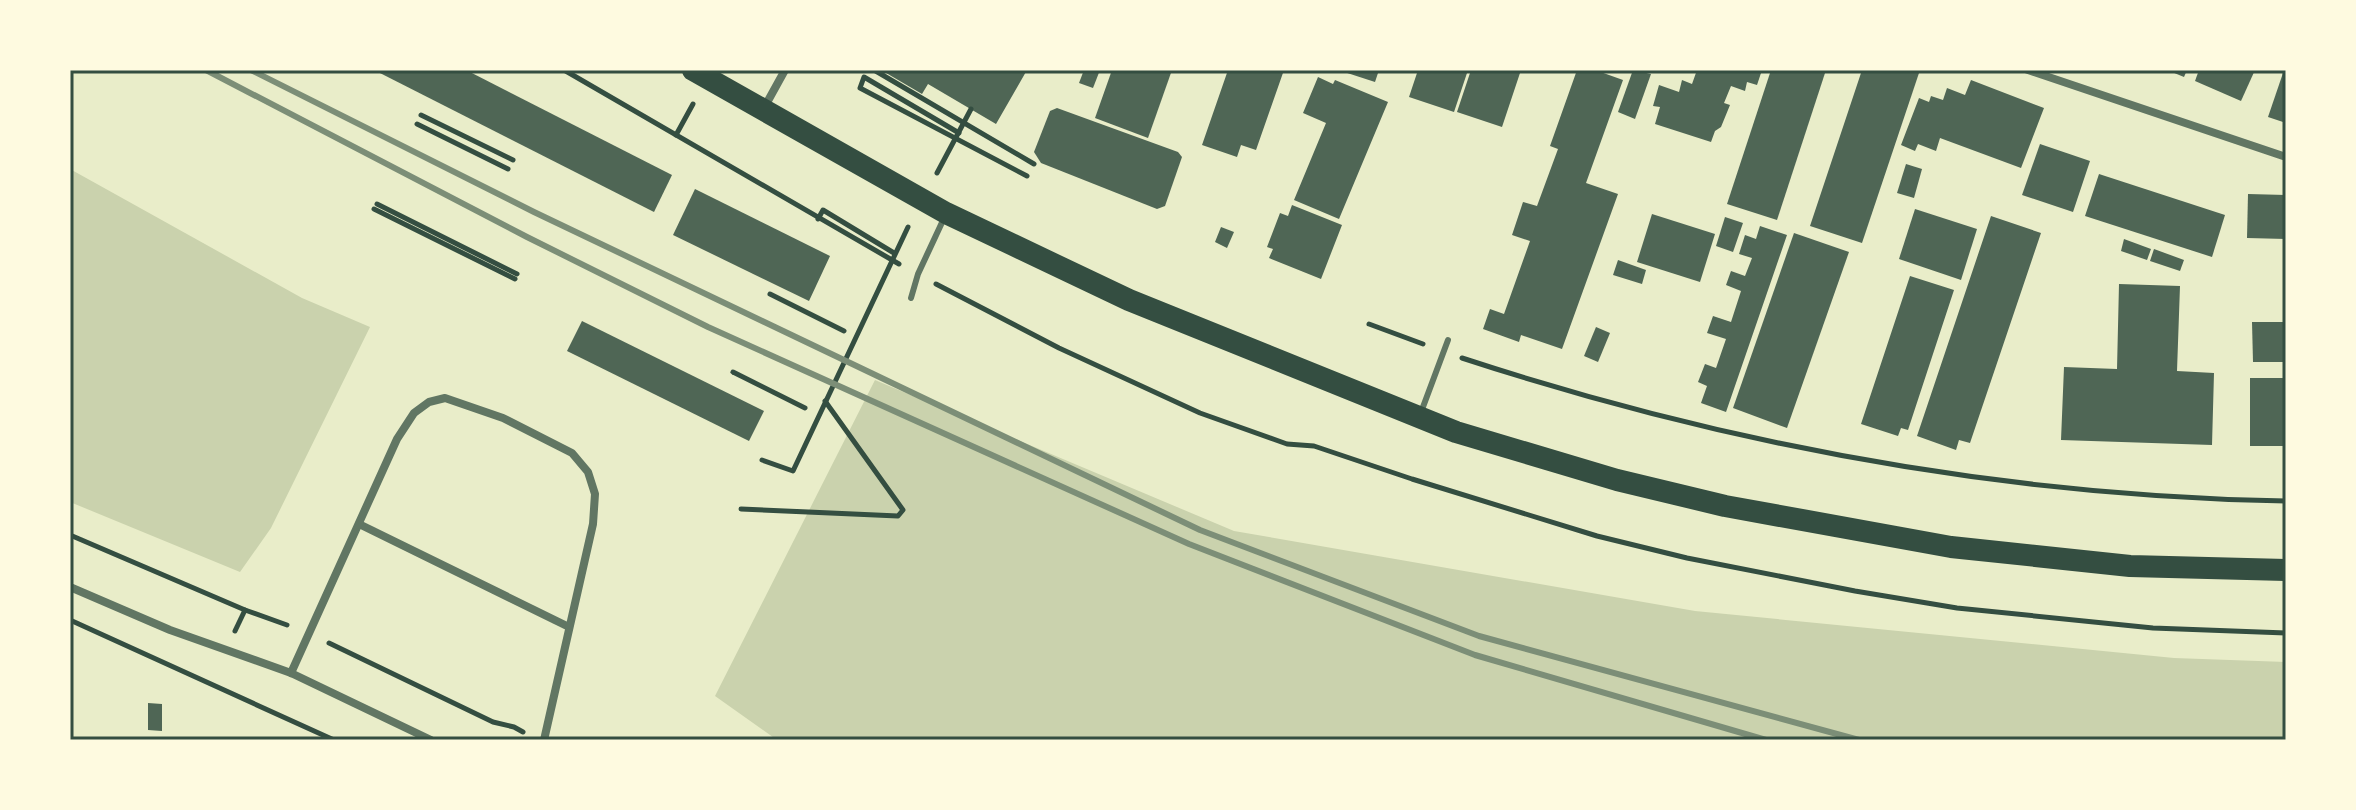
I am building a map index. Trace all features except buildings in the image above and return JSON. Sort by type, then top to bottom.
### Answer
[{"type":"highway","points":[[693,70],[946,213],[1129,300],[1456,432],[1617,480],[1725,506],[1936,544],[2130,566],[2286,570]]},
{"type":"street","points":[[763,110],[785,70]]},
{"type":"street","points":[[2028,70],[2286,157]]},
{"type":"street","points":[[291,673],[397,439],[414,413],[429,402],[445,398],[503,418],[572,453],[588,472],[595,494],[593,524],[544,740]]},
{"type":"street","points":[[359,524],[569,627]]},
{"type":"street","points":[[70,587],[170,630],[291,673],[431,740]]},
{"type":"lane","points":[[911,298],[918,274],[946,213]]},
{"type":"lane","points":[[1419,418],[1448,340]]},
{"type":"path","points":[[874,70],[1034,164]]},
{"type":"path","points":[[959,133],[864,77],[860,88],[1027,176]]},
{"type":"path","points":[[930,186],[971,109]]},
{"type":"path","points":[[421,115],[513,160]]},
{"type":"path","points":[[417,124],[508,169]]},
{"type":"path","points":[[376,206],[516,276]]},
{"type":"path","points":[[818,219],[823,210],[894,253]]},
{"type":"path","points":[[762,460],[793,471],[908,226]]},
{"type":"path","points":[[770,294],[844,331]]},
{"type":"path","points":[[1369,324],[1444,352],[1601,400],[1724,431],[1911,467],[2118,492],[2286,501]]},
{"type":"path","points":[[733,372],[805,408]]},
{"type":"path","points":[[741,509],[898,516],[903,510],[825,400]]},
{"type":"path","points":[[1287,444],[1314,446],[1450,492],[1597,536],[1687,558],[1855,591],[1957,608],[2060,620],[2153,628],[2286,633]]},
{"type":"path","points":[[70,535],[245,610],[276,620]]},
{"type":"path","points":[[70,620],[334,740]]},
{"type":"path","points":[[346,650],[493,722],[514,727]]},
{"type":"green space","points":[[70,169],[302,298],[370,327],[271,528],[240,572],[70,502]]},
{"type":"green space","points":[[875,380],[1234,531],[1695,611],[2174,658],[2286,662],[2286,740],[777,740],[715,696]]},
{"type":"railway","points":[[206,70],[708,327],[1189,544],[1475,655],[1766,740]]},
{"type":"railway","points":[[251,70],[534,212],[1200,530],[1479,636],[1859,740]]}]
